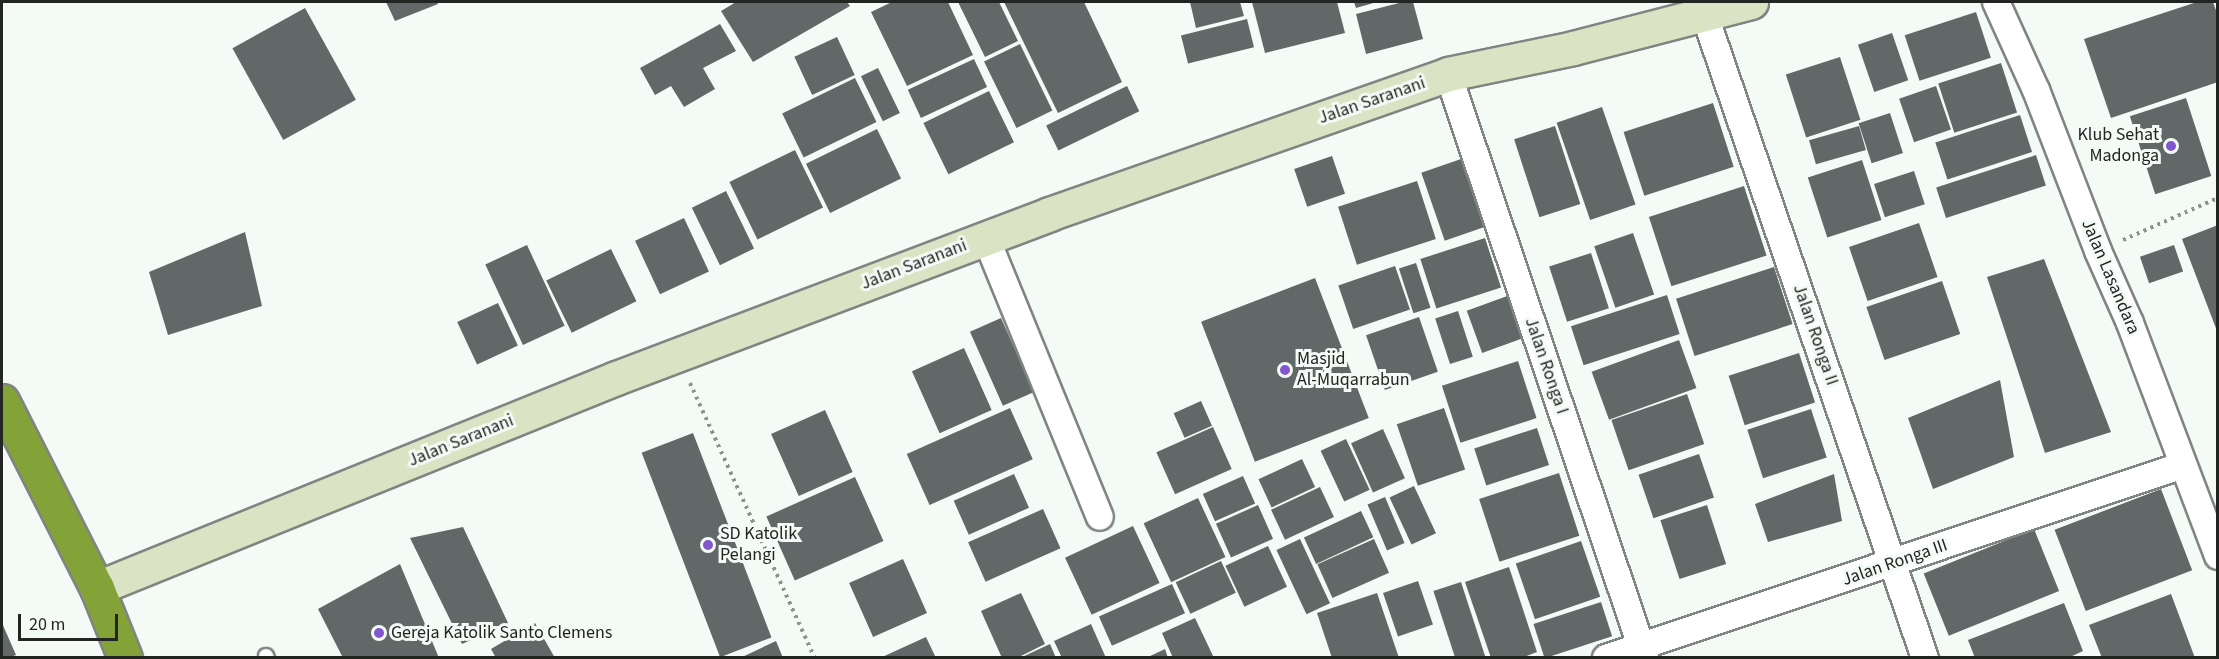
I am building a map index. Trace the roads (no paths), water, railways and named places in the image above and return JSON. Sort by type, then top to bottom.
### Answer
[{"type":"highway","points":[[2,401],[97,588],[125,657]]},
{"type":"street","name":"Jalan Saranani","points":[[97,588],[677,355],[986,238],[1448,74],[1573,48],[1751,2]]},
{"type":"street","name":"Jalan Lasandara","points":[[1996,2],[2036,90],[2098,251],[2130,322],[2217,556]]},
{"type":"street","name":"Jalan Ronga II","points":[[1704,13],[1925,657]]},
{"type":"street","name":"Jalan Ronga I","points":[[1448,74],[1643,653]]},
{"type":"street","points":[[986,238],[1100,517]]},
{"type":"street","name":"Jalan Ronga III","points":[[1606,657],[1643,653],[1894,563],[2183,465]]},
{"type":"place","name":"Klub Sehat Madonga","points":[[2171,146]]},
{"type":"place","name":"Masjid Al-Muqarrabun","points":[[1285,370]]},
{"type":"place","name":"SD Katolik Pelangi","points":[[708,545]]},
{"type":"place","name":"Gereja Katolik Santo Clemens","points":[[379,633]]}]
